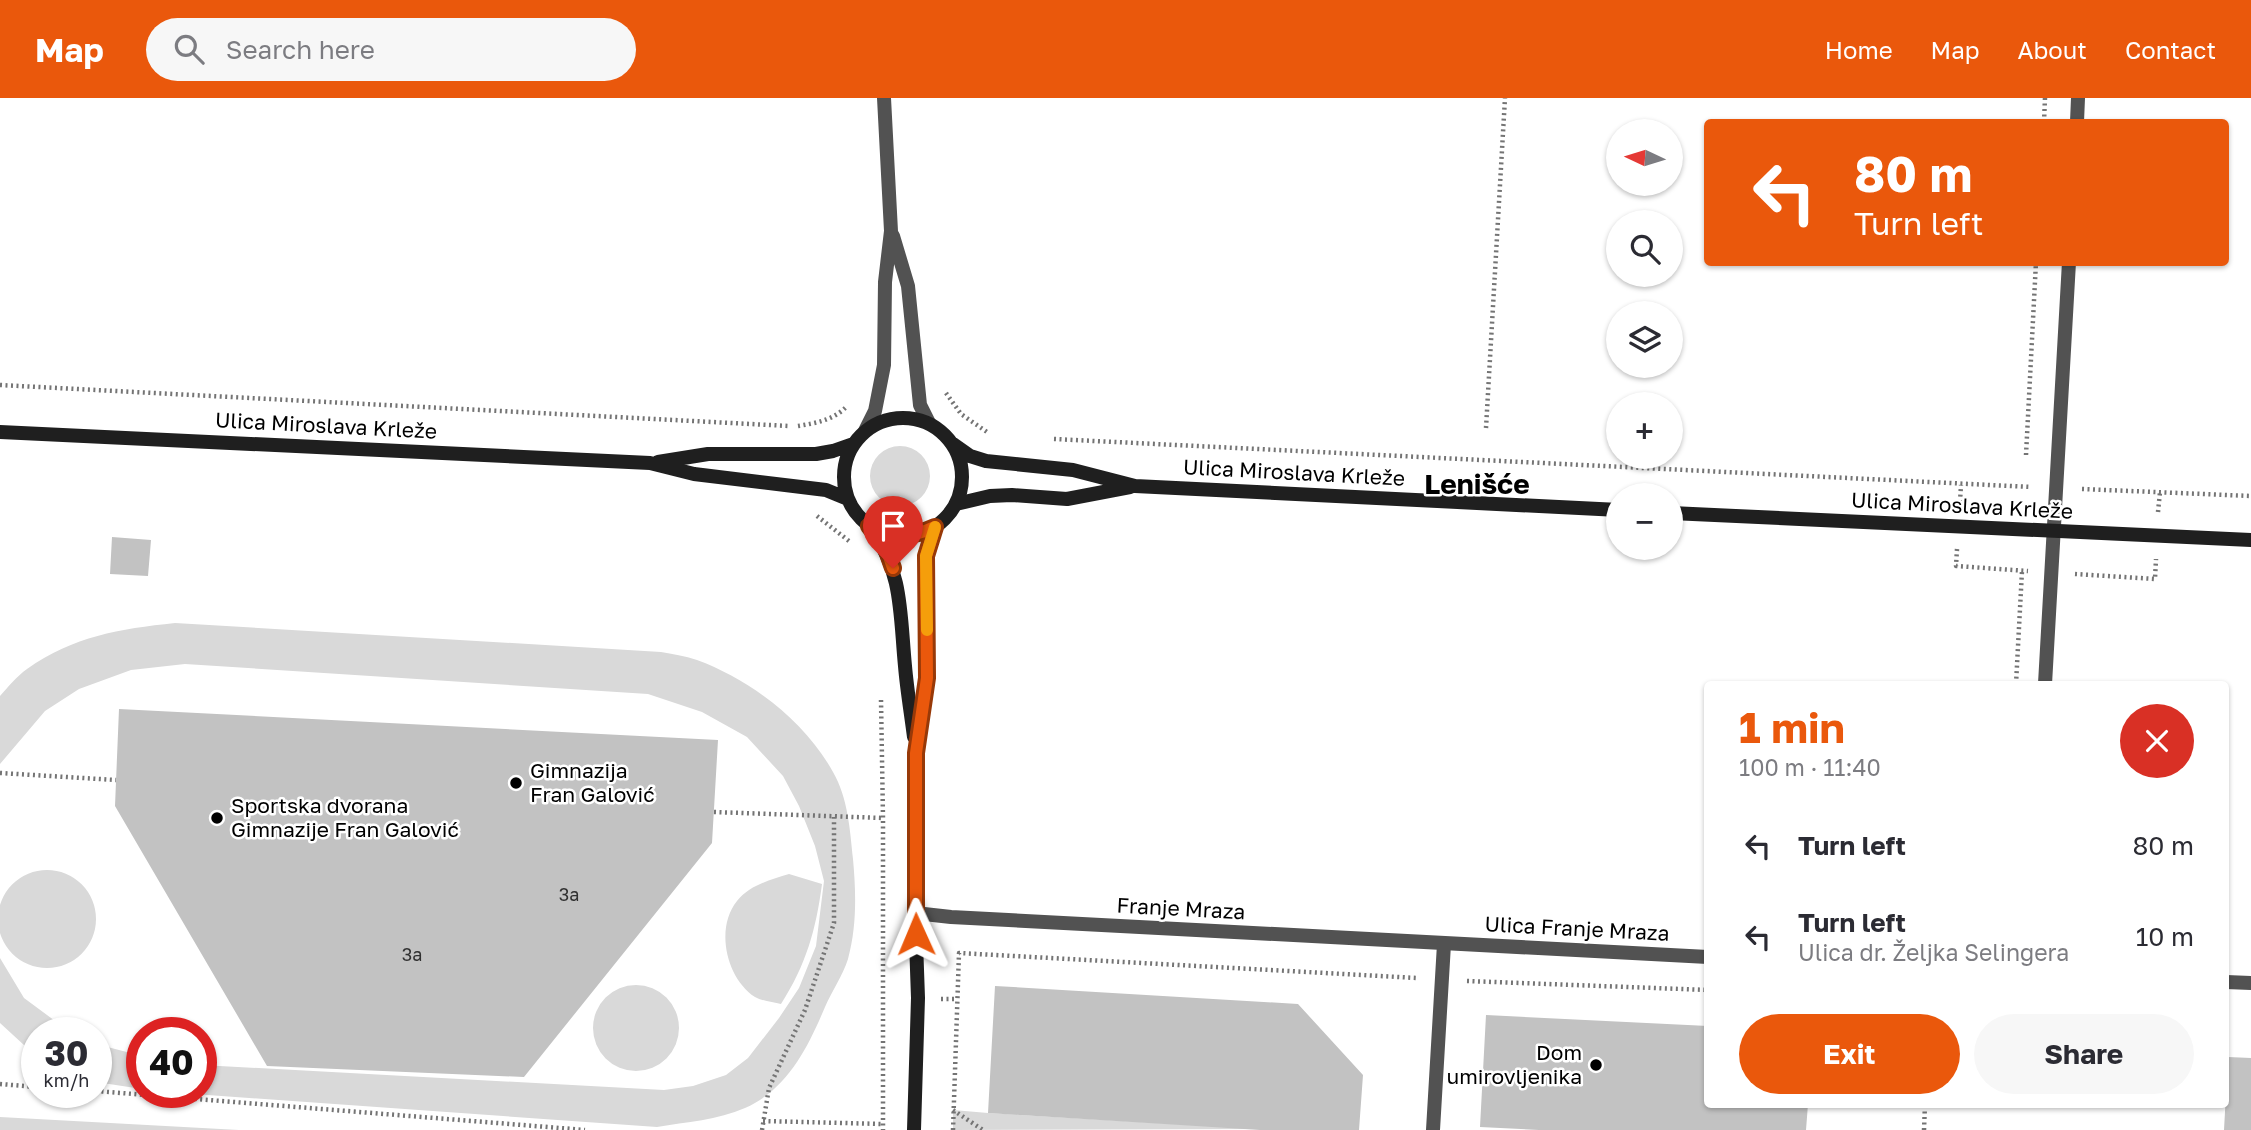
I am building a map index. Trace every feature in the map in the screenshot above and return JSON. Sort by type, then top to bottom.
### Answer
[{"type":"street","points":[[884,98],[891,231],[885,282],[884,365],[876,411],[865,431],[853,444],[845,461],[844,480],[848,499],[856,514],[886,548],[893,568],[916,753]]},
{"type":"street","points":[[2077,119],[2078,98]]},
{"type":"street","points":[[891,231],[908,286],[920,405],[929,423]]},
{"type":"street","points":[[2045,681],[2069,266]]},
{"type":"street","points":[[865,431],[896,417],[929,423],[943,432],[953,444],[963,473],[962,489],[956,504],[948,516],[935,527],[920,534],[902,537],[885,534],[869,526]]},
{"type":"street","name":"Ulica Miroslava Krleže","points":[[0,432],[650,463],[694,474],[826,490],[848,499]]},
{"type":"street","name":"Ulica Miroslava Krleže","points":[[650,463],[708,454],[833,452],[853,444]]},
{"type":"street","name":"Ulica Miroslava Krleže","points":[[953,444],[970,456],[986,461],[1073,470],[1135,486],[1606,509]]},
{"type":"street","name":"Ulica Miroslava Krleže","points":[[956,504],[990,496],[1067,499],[1135,486]]},
{"type":"street","name":"Ulica Miroslava Krleže","points":[[1683,514],[2251,540]]},
{"type":"street","points":[[914,1130],[918,998],[915,913],[916,753],[927,678],[926,556],[935,527]]},
{"type":"street","name":"Franje Mraza","points":[[915,913],[1444,944]]},
{"type":"street","points":[[1433,1130],[1444,944]]},
{"type":"street","name":"Ulica Franje Mraza","points":[[1444,944],[1704,957]]},
{"type":"street","points":[[2229,982],[2251,983]]},
{"type":"path","points":[[1486,428],[1505,98]]},
{"type":"path","points":[[2043,119],[2045,98]]},
{"type":"path","points":[[2026,455],[2036,266]]},
{"type":"path","points":[[0,385],[797,426],[831,417],[841,412],[853,399]]},
{"type":"path","points":[[953,403],[974,425],[988,433]]},
{"type":"path","points":[[794,454],[797,426]]},
{"type":"path","points":[[1051,439],[2251,496]]},
{"type":"path","points":[[815,515],[855,545]]},
{"type":"path","points":[[2016,681],[2022,570]]},
{"type":"path","points":[[763,1121],[883,1127],[883,818],[880,695]]},
{"type":"path","points":[[0,773],[116,780]]},
{"type":"path","points":[[714,812],[883,818]]},
{"type":"path","points":[[762,1130],[769,1088],[805,1010],[834,923],[834,817]]},
{"type":"path","points":[[953,1130],[959,953],[1441,980],[1704,990]]},
{"type":"path","points":[[0,1084],[21,1086]]},
{"type":"path","points":[[112,1092],[585,1130]]},
{"type":"path","points":[[1924,1130],[1925,1108]]},
{"type":"path","points":[[953,1110],[983,1130]]},
{"type":"shaded area","points":[[900,446],[921,455],[930,476],[921,497],[900,506],[879,497],[870,476],[879,455]]},
{"type":"shaded area","points":[[175,623],[661,652],[697,660],[717,668],[756,691],[792,719],[808,736],[833,772],[845,803],[852,848],[855,909],[848,959],[804,1052],[773,1090],[745,1108],[713,1118],[657,1127],[217,1096],[217,1066],[664,1090],[693,1086],[726,1075],[748,1058],[799,988],[816,946],[824,881],[815,846],[783,776],[747,737],[702,712],[648,694],[185,664],[131,670],[79,689],[45,711],[0,764],[0,696],[13,682],[23,672],[62,649],[98,636]]},
{"type":"shaded area","points":[[47,870],[66,873],[82,884],[93,900],[93,938],[82,954],[66,965],[47,968],[28,965],[12,954],[1,938],[1,900],[12,884],[28,873]]},
{"type":"shaded area","points":[[789,874],[822,884],[809,947],[781,1004],[755,997],[745,989],[731,965],[725,938],[730,912],[742,895],[761,884]]},
{"type":"shaded area","points":[[0,958],[24,998],[50,1017],[21,1017],[21,1042],[0,1023]]},
{"type":"shaded area","points":[[636,985],[660,992],[672,1004],[679,1028],[672,1052],[660,1064],[636,1071],[612,1064],[600,1052],[593,1028],[600,1004],[612,992]]},
{"type":"shaded area","points":[[112,1048],[126,1052],[126,1087],[112,1084]]},
{"type":"shaded area","points":[[953,1110],[988,1113],[1260,1129],[953,1130]]},
{"type":"shaded area","points":[[0,1117],[239,1130],[0,1130]]},
{"type":"building","points":[[112,537],[151,540],[148,576],[110,574]]},
{"type":"building","points":[[119,709],[718,740],[712,843],[524,1077],[267,1066],[115,806]]},
{"type":"building","points":[[995,986],[1298,1004],[1363,1075],[1359,1130],[1260,1130],[988,1113]]},
{"type":"building","name":"Dom umirovljenika","points":[[1486,1015],[1704,1026],[1704,1108],[1808,1108],[1806,1130],[1539,1130],[1480,1127]]},
{"type":"building","points":[[2229,1057],[2251,1058],[2251,1130],[2224,1130],[2225,1108],[2229,1108]]},
{"type":"slow traffic","points":[[927,630],[926,556],[935,527]]},
{"type":"place","name":"Gimnazija Fran Galović","points":[[516,783]]},
{"type":"place","name":"Sportska dvorana Gimnazije Fran Galović","points":[[217,818]]},
{"type":"place","name":"Dom umirovljenika","points":[[1596,1065]]},
{"type":"district","name":"Lenišće","points":[[1477,484]]},
{"type":"route","points":[[893,568],[886,548],[869,526],[885,534],[902,537],[920,534],[935,527],[926,556],[927,678],[916,753],[916,934]]}]
